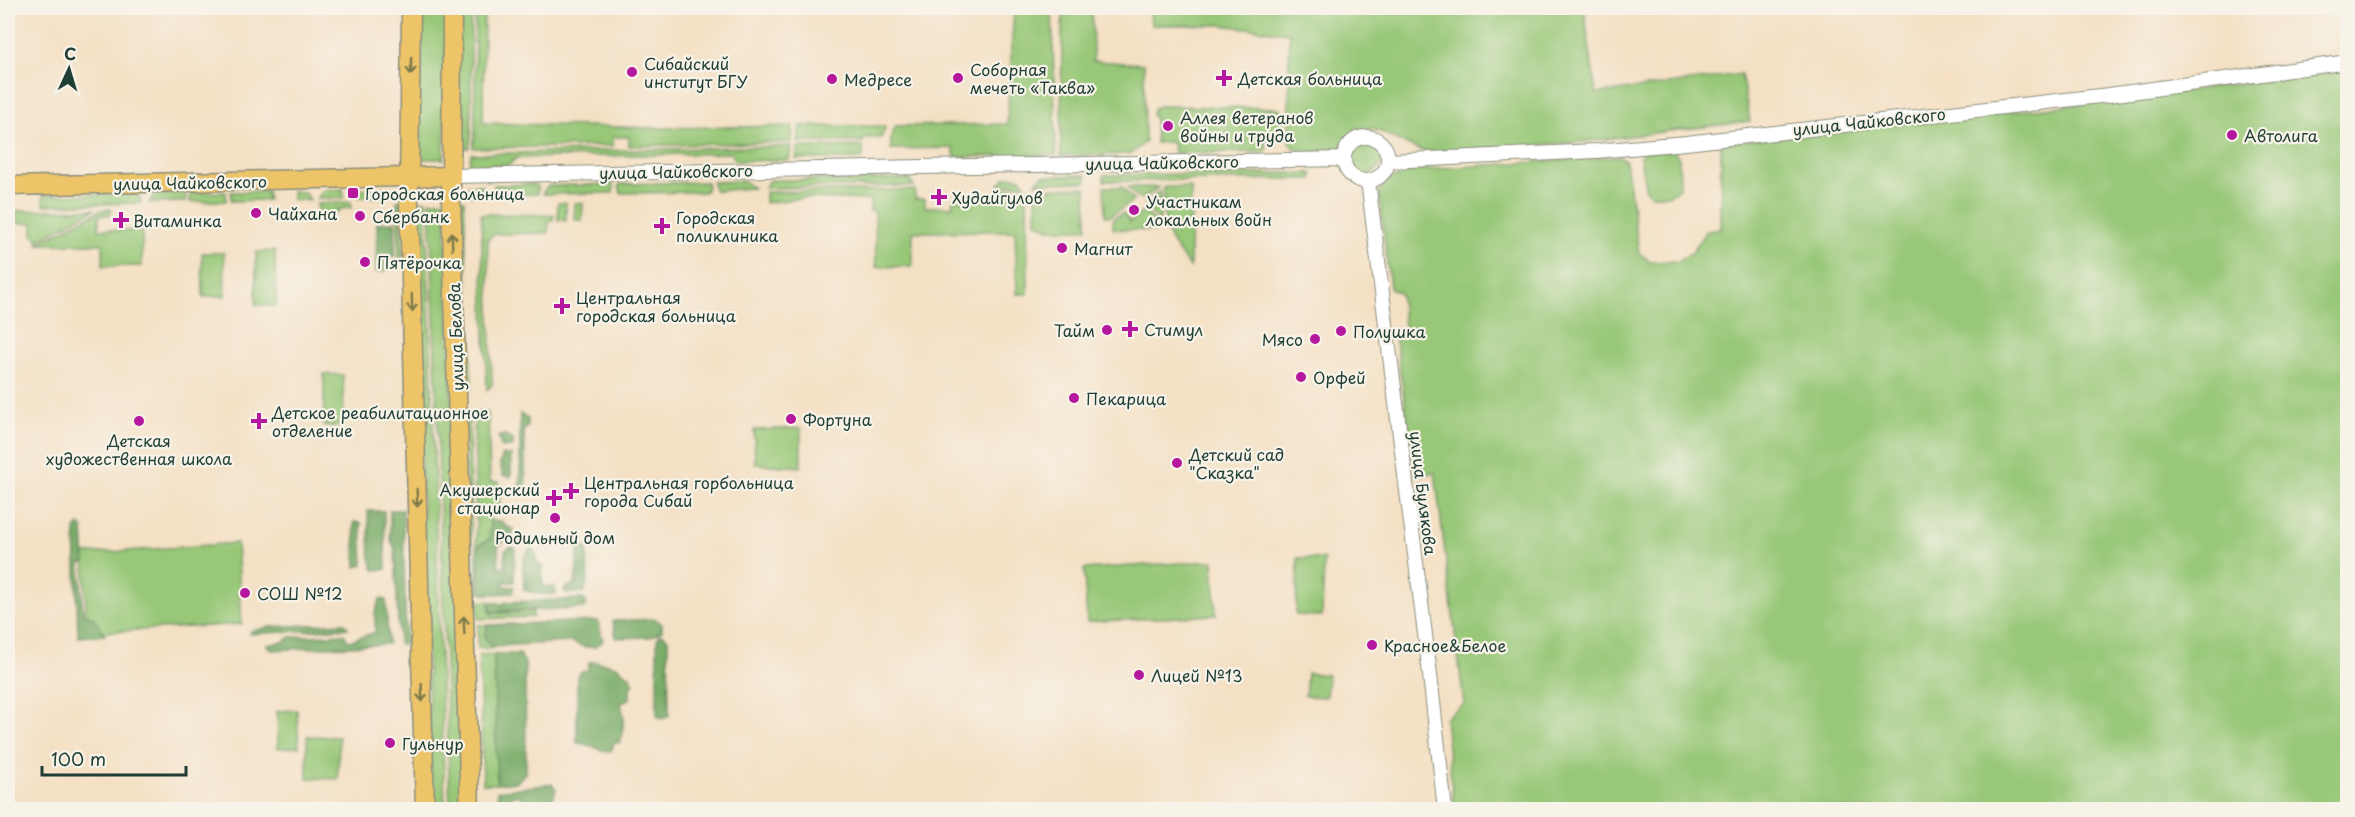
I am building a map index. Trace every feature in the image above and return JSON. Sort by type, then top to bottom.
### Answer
[{"type":"main road","points":[[411,8],[409,176],[425,810]]},
{"type":"main road","name":"улица Белова","points":[[452,8],[451,176],[470,810]]},
{"type":"main road","name":"улица Чайковского","points":[[8,186],[451,176]]},
{"type":"street","name":"улица Чайковского","points":[[1389,161],[1596,151],[1675,144],[2109,94],[2348,62]]},
{"type":"street","points":[[1361,137],[1371,137],[1381,142],[1387,150],[1389,161],[1382,175],[1368,181],[1356,179],[1347,171],[1344,159],[1346,150],[1352,142],[1361,137]]},
{"type":"street","name":"улица Чайковского","points":[[451,176],[1344,159]]},
{"type":"street","name":"улица Булякова","points":[[1368,181],[1445,810]]},
{"type":"green space","points":[[417,8],[447,8],[444,159],[416,159]]},
{"type":"green space","points":[[457,8],[471,8],[471,136],[469,148],[455,148]]},
{"type":"green space","points":[[475,8],[484,8],[483,123],[655,128],[793,126],[792,142],[629,146],[629,137],[613,137],[613,146],[473,148]]},
{"type":"green space","points":[[1014,8],[1052,8],[1056,155],[955,157],[953,148],[891,149],[891,137],[896,126],[1007,124]]},
{"type":"green space","points":[[1065,8],[1092,8],[1093,61],[1144,64],[1145,142],[1131,154],[1061,156],[1062,24]]},
{"type":"green space","points":[[1150,8],[1584,8],[1596,94],[1741,74],[1750,121],[1582,142],[1434,152],[1417,149],[1380,132],[1355,129],[1341,149],[1334,152],[1302,152],[1294,149],[1289,142],[1289,33],[1220,25],[1151,25]]},
{"type":"green space","points":[[2347,69],[2347,809],[1454,809],[1445,718],[1464,704],[1435,473],[1415,475],[1395,335],[1405,332],[1400,293],[1390,288],[1379,192],[1389,180],[1415,170],[1619,156],[1626,161],[1639,253],[1651,262],[1678,261],[1693,252],[1705,232],[1720,228],[1721,143],[2127,99]]},
{"type":"green space","points":[[1159,106],[1279,108],[1282,112],[1283,137],[1266,140],[1266,150],[1263,152],[1174,153],[1173,142],[1156,143],[1155,120],[1152,115],[1154,108]]},
{"type":"green space","points":[[800,126],[884,126],[885,128],[881,138],[864,138],[863,142],[798,142]]},
{"type":"green space","points":[[1366,142],[1377,147],[1382,158],[1377,169],[1366,174],[1355,169],[1350,158],[1355,147]]},
{"type":"green space","points":[[791,146],[789,160],[735,161],[732,153],[516,158],[509,165],[469,166],[471,154]]},
{"type":"green space","points":[[863,146],[861,159],[796,159],[798,147]]},
{"type":"green space","points":[[1674,150],[1679,159],[1680,187],[1670,195],[1650,195],[1645,187],[1640,156],[1644,152]]},
{"type":"green space","points":[[1312,173],[1312,179],[1104,181],[1104,175]]},
{"type":"green space","points":[[1086,175],[1086,182],[1036,183],[1042,176]]},
{"type":"green space","points":[[1010,176],[1021,178],[1025,184],[999,185],[1004,178]]},
{"type":"green space","points":[[909,179],[914,186],[765,188],[769,180]]},
{"type":"green space","points":[[743,181],[753,188],[715,191],[712,182]]},
{"type":"green space","points":[[707,182],[705,192],[621,193],[619,186],[621,184]]},
{"type":"green space","points":[[536,184],[537,194],[495,195],[492,191],[495,185]]},
{"type":"green space","points":[[612,184],[613,193],[543,194],[548,186]]},
{"type":"green space","points":[[481,185],[485,195],[468,195],[468,186]]},
{"type":"green space","points":[[1086,187],[1087,228],[1049,229],[1036,222],[1036,189]]},
{"type":"green space","points":[[1104,187],[1122,187],[1134,200],[1111,216],[1105,216]]},
{"type":"green space","points":[[1128,187],[1159,187],[1144,198],[1138,198]]},
{"type":"green space","points":[[1164,187],[1191,187],[1190,267],[1167,230],[1164,213]]},
{"type":"green space","points":[[386,188],[392,190],[387,197],[359,197],[359,189]]},
{"type":"green space","points":[[997,188],[1027,188],[1028,294],[1017,294],[1015,231],[913,232],[912,266],[876,267],[875,212],[870,211],[870,200],[804,198],[765,203],[765,192],[915,190],[915,199],[925,199],[925,207],[952,207],[953,200],[997,199]]},
{"type":"green space","points":[[343,189],[344,198],[317,199],[324,190]]},
{"type":"green space","points":[[267,191],[268,200],[231,201],[231,192]]},
{"type":"green space","points":[[292,191],[304,192],[310,200],[292,200]]},
{"type":"green space","points":[[1160,191],[1160,222],[1146,207],[1146,202]]},
{"type":"green space","points":[[226,192],[226,201],[190,202],[190,193]]},
{"type":"green space","points":[[185,193],[186,202],[149,203],[155,194]]},
{"type":"green space","points":[[136,194],[140,197],[141,203],[44,205],[43,195]]},
{"type":"green space","points":[[457,200],[464,200],[468,294],[461,294]]},
{"type":"green space","points":[[397,201],[401,201],[403,258],[399,257]]},
{"type":"green space","points":[[426,201],[445,809],[432,809],[413,202]]},
{"type":"green space","points":[[430,201],[445,201],[465,809],[450,809]]},
{"type":"green space","points":[[351,202],[351,208],[338,209],[338,213],[331,213],[322,218],[319,216],[317,204]]},
{"type":"green space","points":[[558,203],[566,203],[566,221],[558,220]]},
{"type":"green space","points":[[575,203],[583,203],[582,220],[574,220]]},
{"type":"green space","points":[[95,209],[38,240],[33,236],[33,223],[18,223],[18,217],[8,217],[8,211]]},
{"type":"green space","points":[[111,209],[111,214],[99,216],[99,229],[142,231],[142,266],[103,266],[103,244],[37,244],[101,210]]},
{"type":"green space","points":[[1144,211],[1159,226],[1158,231],[1113,229],[1113,219],[1123,213],[1130,222]]},
{"type":"green space","points":[[481,214],[554,215],[553,220],[549,221],[548,233],[495,234],[488,239],[492,385],[487,390]]},
{"type":"green space","points":[[395,222],[395,256],[385,257],[385,272],[376,272],[377,223]]},
{"type":"green space","points":[[275,251],[276,306],[256,305],[256,252]]},
{"type":"green space","points":[[202,253],[224,253],[225,296],[203,297]]},
{"type":"green space","points":[[469,321],[472,387],[464,384],[461,322]]},
{"type":"green space","points":[[324,374],[343,375],[344,426],[324,426]]},
{"type":"green space","points":[[488,411],[490,482],[499,482],[500,511],[490,512],[490,539],[479,545],[479,592],[477,594],[474,413]]},
{"type":"green space","points":[[469,413],[472,593],[468,591],[465,418]]},
{"type":"green space","points":[[520,414],[528,419],[528,427],[524,429],[526,491],[520,490]]},
{"type":"green space","points":[[801,428],[801,467],[755,464],[754,430]]},
{"type":"green space","points":[[504,435],[513,440],[513,446],[502,448],[498,437]]},
{"type":"green space","points":[[503,455],[511,455],[511,477],[503,476],[500,463]]},
{"type":"green space","points":[[390,510],[403,510],[406,644],[399,644],[395,550],[390,537]]},
{"type":"green space","points":[[368,511],[384,511],[386,569],[374,570],[370,558]]},
{"type":"green space","points":[[502,521],[507,527],[513,529],[513,535],[509,541],[504,541],[498,547],[499,568],[505,567],[505,551],[510,547],[515,548],[514,582],[503,582],[504,586],[514,587],[513,593],[484,594],[479,592],[479,545],[490,539],[490,522]]},
{"type":"green space","points":[[354,522],[361,523],[363,565],[356,567]]},
{"type":"green space","points":[[79,525],[83,528],[85,562],[80,564],[83,613],[93,617],[105,635],[78,637],[75,529]]},
{"type":"green space","points":[[237,543],[242,624],[87,633],[84,554]]},
{"type":"green space","points":[[579,547],[587,547],[588,581],[584,592],[566,593],[565,588],[575,584]]},
{"type":"green space","points":[[530,549],[535,551],[537,564],[542,566],[543,587],[555,587],[556,594],[538,594],[524,590],[523,559]]},
{"type":"green space","points":[[1298,558],[1324,559],[1322,616],[1296,615]]},
{"type":"green space","points":[[1213,561],[1216,615],[1087,622],[1084,569]]},
{"type":"green space","points":[[380,599],[386,600],[388,644],[272,650],[267,645],[283,642],[291,637],[344,634],[348,641],[375,633],[375,613]]},
{"type":"green space","points":[[583,599],[587,603],[583,608],[491,612],[491,602],[503,604],[506,602]]},
{"type":"green space","points":[[489,601],[490,613],[533,612],[533,617],[478,619],[477,602]]},
{"type":"green space","points":[[656,619],[662,624],[662,631],[650,637],[616,638],[613,621]]},
{"type":"green space","points":[[598,621],[603,641],[595,647],[584,647],[571,642],[493,646],[484,637],[488,625]]},
{"type":"green space","points":[[344,623],[348,628],[250,634],[250,631],[270,627]]},
{"type":"green space","points":[[478,625],[488,625],[485,637],[494,648],[478,648]]},
{"type":"green space","points":[[659,635],[664,635],[668,640],[669,715],[663,719],[657,716],[657,640]]},
{"type":"green space","points":[[494,654],[497,784],[483,784],[479,655]]},
{"type":"green space","points":[[494,654],[520,654],[525,663],[526,772],[517,782],[497,784]]},
{"type":"green space","points":[[589,662],[616,666],[629,675],[634,684],[630,689],[630,698],[621,704],[624,717],[621,742],[614,743],[611,752],[577,743],[577,677],[581,672],[588,670]]},
{"type":"green space","points":[[1307,673],[1328,675],[1326,697],[1305,696]]},
{"type":"green space","points":[[297,710],[299,747],[278,748],[277,711]]},
{"type":"green space","points":[[307,736],[339,737],[338,779],[307,778]]},
{"type":"green space","points":[[552,784],[556,789],[553,799],[541,800],[536,808],[522,808],[521,795],[510,797],[512,809],[498,809],[497,791]]},
{"type":"place","name":"Сибайский институт БГУ","points":[[632,72]]},
{"type":"place","name":"Соборная мечеть «Таква»","points":[[958,78]]},
{"type":"place","name":"Детская больница","points":[[1224,78]]},
{"type":"place","name":"Медресе","points":[[832,79]]},
{"type":"place","name":"Аллея ветеранов войны и труда","points":[[1168,126]]},
{"type":"place","name":"Автолига","points":[[2232,135]]},
{"type":"place","name":"Городская больница","points":[[353,193]]},
{"type":"place","name":"Худайгулов","points":[[939,197]]},
{"type":"place","name":"Участникам локальных войн","points":[[1134,210]]},
{"type":"place","name":"Чайхана","points":[[256,213]]},
{"type":"place","name":"Сбербанк","points":[[360,216]]},
{"type":"place","name":"Витаминка","points":[[121,220]]},
{"type":"place","name":"Городская поликлиника","points":[[662,226]]},
{"type":"place","name":"Магнит","points":[[1062,248]]},
{"type":"place","name":"Пятёрочка","points":[[365,262]]},
{"type":"place","name":"Центральная городская больница","points":[[562,306]]},
{"type":"place","name":"Стимул","points":[[1130,329]]},
{"type":"place","name":"Тайм","points":[[1107,330]]},
{"type":"place","name":"Полушка","points":[[1341,331]]},
{"type":"place","name":"Мясо","points":[[1315,339]]},
{"type":"place","name":"Орфей","points":[[1301,377]]},
{"type":"place","name":"Пекарица","points":[[1074,398]]},
{"type":"place","name":"Фортуна","points":[[791,419]]},
{"type":"place","name":"Детская художественная школа","points":[[139,421]]},
{"type":"place","name":"Детское реабилитационное отделение","points":[[259,421]]},
{"type":"place","name":"Детский сад \"Сказка\"","points":[[1177,463]]},
{"type":"place","name":"Центральная горбольница города Сибай","points":[[571,491]]},
{"type":"place","name":"Акушерский стационар","points":[[554,498]]},
{"type":"place","name":"Родильный дом","points":[[555,518]]},
{"type":"place","name":"СОШ №12","points":[[245,593]]},
{"type":"place","name":"Красное&Белое","points":[[1372,645]]},
{"type":"place","name":"Лицей №13","points":[[1139,675]]},
{"type":"place","name":"Гульнур","points":[[390,743]]}]
